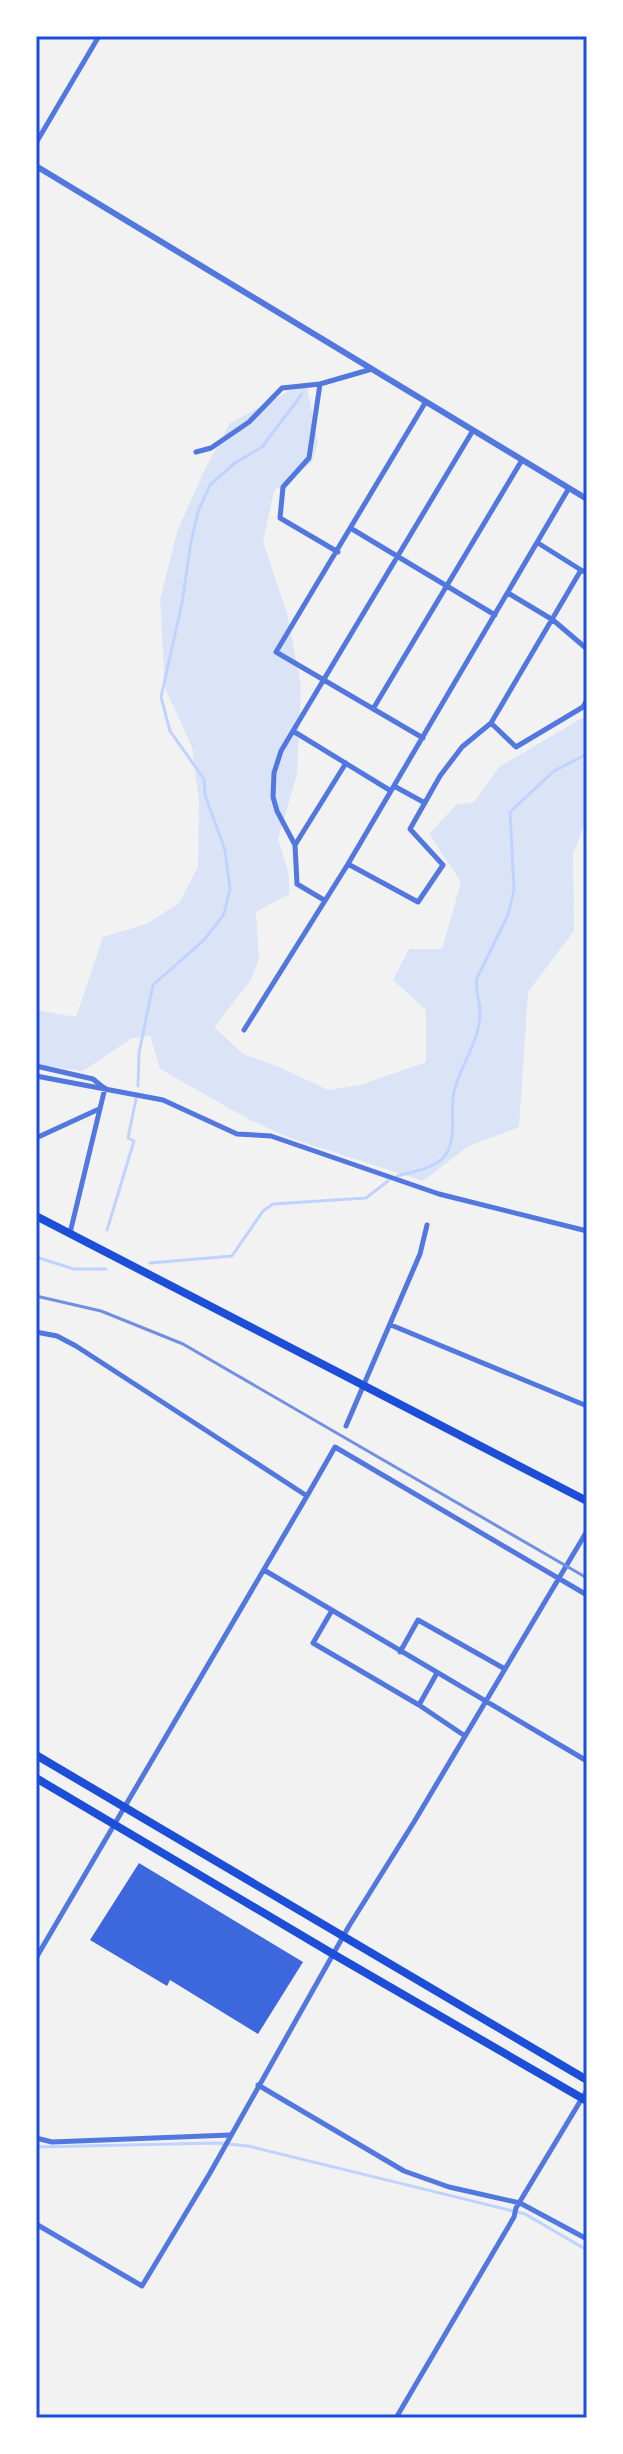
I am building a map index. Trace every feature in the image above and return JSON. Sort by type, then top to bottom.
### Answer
[{"type":"highway","points":[[36,1216],[587,1501]]},
{"type":"highway","points":[[36,1755],[587,2080]]},
{"type":"highway","points":[[36,1778],[333,1954],[585,2096]]},
{"type":"street","points":[[36,143],[99,36]]},
{"type":"street","points":[[36,166],[587,499]]},
{"type":"street","points":[[196,452],[211,448],[249,422],[282,388],[320,384],[372,369]]},
{"type":"street","points":[[320,384],[309,458],[283,487],[280,518],[338,552]]},
{"type":"street","points":[[423,738],[276,652],[425,403]]},
{"type":"street","points":[[324,900],[297,884],[295,845],[277,811],[273,797],[274,773],[281,751],[472,432]]},
{"type":"street","points":[[373,709],[522,460]]},
{"type":"street","points":[[244,1030],[393,789],[569,488]]},
{"type":"street","points":[[352,529],[495,615]]},
{"type":"street","points":[[348,864],[418,902],[443,865],[410,829],[440,776],[462,747],[491,723],[584,571],[538,543]]},
{"type":"street","points":[[508,593],[553,620],[587,649]]},
{"type":"street","points":[[491,723],[516,747],[583,707],[587,700]]},
{"type":"street","points":[[293,731],[393,789],[425,803]]},
{"type":"street","points":[[295,845],[346,763]]},
{"type":"street","points":[[36,1066],[93,1079],[105,1088]]},
{"type":"street","points":[[36,1076],[163,1100],[237,1134],[271,1136],[439,1194],[587,1231]]},
{"type":"street","points":[[70,1233],[105,1088]]},
{"type":"street","points":[[36,1138],[100,1109]]},
{"type":"street","points":[[346,1426],[420,1254],[427,1225]]},
{"type":"street","points":[[391,1325],[587,1406]]},
{"type":"street","points":[[36,1332],[57,1336],[76,1346],[307,1496]]},
{"type":"street","points":[[37,1955],[335,1447],[587,1595]]},
{"type":"street","points":[[36,2224],[142,2286],[223,2150],[342,1938],[587,1531]]},
{"type":"street","points":[[264,1570],[587,1761]]},
{"type":"street","points":[[331,1612],[313,1643],[419,1705],[465,1736]]},
{"type":"street","points":[[400,1652],[418,1620],[505,1669]]},
{"type":"street","points":[[419,1705],[437,1673]]},
{"type":"street","points":[[258,2085],[404,2171],[449,2187],[518,2205],[587,2239]]},
{"type":"street","points":[[396,2418],[514,2217],[518,2205],[585,2096]]},
{"type":"street","points":[[36,2138],[52,2142],[230,2137]]},
{"type":"shaded area","points":[[306,382],[318,443],[312,462],[274,491],[263,542],[287,613],[301,685],[297,774],[278,839],[289,874],[289,894],[256,912],[259,959],[251,980],[214,1027],[243,1054],[328,1090],[360,1085],[426,1062],[426,1010],[393,980],[409,949],[442,949],[461,882],[429,834],[456,805],[474,802],[499,767],[587,715],[587,817],[573,855],[574,931],[528,992],[519,1127],[467,1147],[423,1181],[290,1138],[250,1120],[160,1069],[150,1036],[132,1038],[83,1071],[36,1065],[36,1010],[76,1017],[103,937],[146,924],[179,903],[198,867],[199,801],[192,747],[165,688],[160,599],[178,529],[230,423]]},
{"type":"building","points":[[139,1863],[303,1962],[258,2034],[170,1980],[167,1986],[90,1940]]},
{"type":"waterway","points":[[138,1086],[139,1053],[153,985],[204,940],[224,914],[230,889],[225,850],[205,795],[204,779],[170,731],[161,697],[198,512],[210,485],[235,463],[262,447],[302,394]]},
{"type":"waterway","points":[[397,1176],[438,1162],[451,1143],[454,1092],[479,1025],[477,978],[508,915],[514,890],[510,812],[554,771],[587,754]]},
{"type":"waterway","points":[[107,1230],[134,1141],[128,1138],[136,1099]]},
{"type":"waterway","points":[[150,1263],[232,1256],[263,1211],[273,1204],[366,1198],[388,1181]]},
{"type":"waterway","points":[[36,1257],[74,1269],[106,1269]]},
{"type":"waterway","points":[[36,2147],[218,2143],[248,2146],[525,2214],[587,2250]]},
{"type":"railway","points":[[36,1296],[101,1311],[183,1344],[587,1578]]}]
